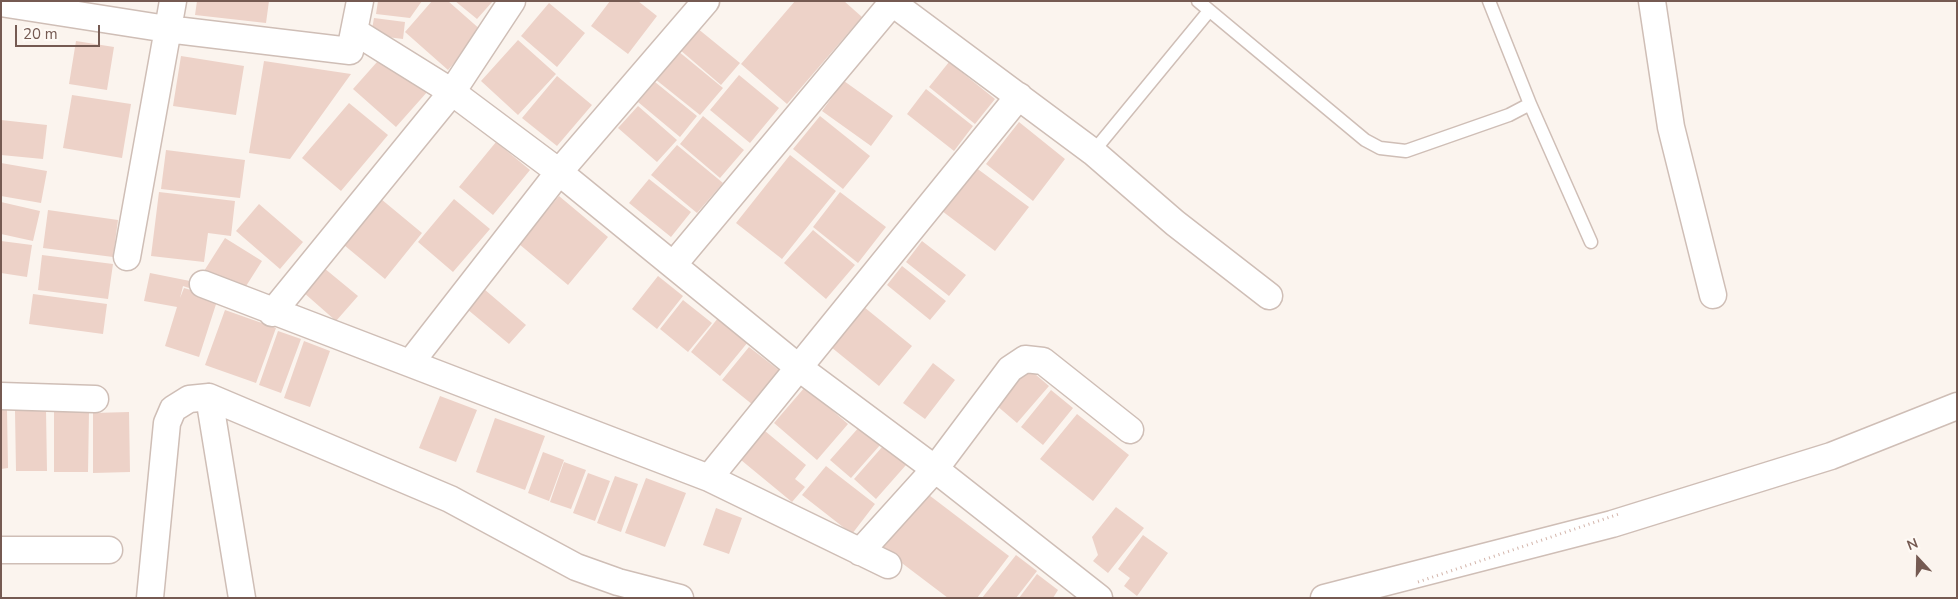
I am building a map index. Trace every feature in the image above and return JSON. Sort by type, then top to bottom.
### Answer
[{"type":"street","points":[[127,257],[173,1]]},
{"type":"street","points":[[1,3],[167,29],[350,51],[360,1]]},
{"type":"street","points":[[272,313],[452,92],[512,1]]},
{"type":"street","points":[[411,362],[559,172],[706,1]]},
{"type":"street","points":[[1652,1],[1671,127],[1713,295]]},
{"type":"street","points":[[674,264],[891,2],[1093,152],[1176,224],[1269,296]]},
{"type":"street","points":[[354,31],[452,92],[559,172],[798,367],[935,469],[1098,598]]},
{"type":"street","points":[[709,478],[1019,96]]},
{"type":"street","points":[[203,284],[272,313],[411,362],[709,478],[888,565]]},
{"type":"street","points":[[860,552],[935,469],[1010,369],[1025,359],[1043,361],[1130,430]]},
{"type":"street","points":[[1,396],[95,399]]},
{"type":"street","points":[[150,598],[167,423],[173,409],[189,399],[209,397],[450,499],[576,567],[618,582],[680,598]]},
{"type":"street","points":[[209,397],[242,598]]},
{"type":"street","points":[[1324,598],[1612,524],[1831,456],[1957,406]]},
{"type":"street","points":[[1,550],[109,550]]},
{"type":"lane","points":[[1198,1],[1365,140],[1380,148],[1406,151],[1508,115],[1530,104]]},
{"type":"lane","points":[[1489,1],[1530,104],[1591,242]]},
{"type":"lane","points":[[1093,152],[1209,11]]},
{"type":"path","points":[[1418,582],[1619,514]]},
{"type":"building","points":[[197,1],[269,1],[266,23],[195,15]]},
{"type":"building","points":[[378,1],[422,1],[410,18],[376,14]]},
{"type":"building","points":[[432,1],[448,1],[482,31],[448,70],[405,32]]},
{"type":"building","points":[[455,1],[493,1],[477,19]]},
{"type":"building","points":[[610,1],[638,1],[657,16],[628,54],[591,26]]},
{"type":"building","points":[[795,1],[844,1],[862,17],[787,104],[741,64]]},
{"type":"building","points":[[549,3],[585,33],[557,67],[521,36]]},
{"type":"building","points":[[374,18],[405,22],[403,39],[371,35]]},
{"type":"building","points":[[697,28],[740,63],[721,85],[679,49]]},
{"type":"building","points":[[518,40],[556,74],[518,115],[481,81]]},
{"type":"building","points":[[76,41],[114,47],[107,90],[69,84]]},
{"type":"building","points":[[678,51],[723,88],[700,115],[655,79]]},
{"type":"building","points":[[385,53],[428,91],[396,127],[353,89]]},
{"type":"building","points":[[181,56],[244,66],[236,115],[173,106]]},
{"type":"building","points":[[264,61],[351,74],[290,159],[249,153]]},
{"type":"building","points":[[949,62],[995,99],[975,124],[929,87]]},
{"type":"building","points":[[739,75],[779,108],[750,143],[710,110]]},
{"type":"building","points":[[557,76],[592,105],[557,146],[522,118]]},
{"type":"building","points":[[844,81],[893,116],[871,146],[822,111]]},
{"type":"building","points":[[655,82],[697,116],[680,137],[638,102]]},
{"type":"building","points":[[926,89],[973,126],[954,151],[907,114]]},
{"type":"building","points":[[72,95],[131,104],[122,158],[63,148]]},
{"type":"building","points":[[349,103],[388,135],[341,191],[302,158]]},
{"type":"building","points":[[638,106],[677,140],[657,162],[618,128]]},
{"type":"building","points":[[703,116],[744,150],[720,178],[680,144]]},
{"type":"building","points":[[820,116],[870,156],[843,189],[793,149]]},
{"type":"building","points":[[1,120],[47,125],[43,159],[1,155]]},
{"type":"building","points":[[1019,122],[1065,159],[1033,201],[986,164]]},
{"type":"building","points":[[496,142],[530,170],[493,215],[459,187]]},
{"type":"building","points":[[677,145],[723,183],[697,213],[651,175]]},
{"type":"building","points":[[166,150],[245,160],[240,198],[161,189]]},
{"type":"building","points":[[790,155],[836,191],[782,259],[736,223]]},
{"type":"building","points":[[1,163],[47,171],[41,203],[1,196]]},
{"type":"building","points":[[975,167],[1029,207],[995,251],[942,211]]},
{"type":"building","points":[[649,179],[691,212],[671,237],[629,203]]},
{"type":"building","points":[[159,192],[235,201],[231,236],[208,233],[204,262],[151,256]]},
{"type":"building","points":[[840,192],[886,227],[858,263],[813,227]]},
{"type":"building","points":[[559,196],[608,237],[568,285],[519,244]]},
{"type":"building","points":[[381,199],[422,233],[385,279],[344,245]]},
{"type":"building","points":[[454,199],[490,229],[453,272],[418,242]]},
{"type":"building","points":[[1,202],[40,211],[33,241],[1,234]]},
{"type":"building","points":[[259,204],[303,242],[280,269],[236,231]]},
{"type":"building","points":[[48,210],[118,220],[113,257],[43,248]]},
{"type":"building","points":[[813,230],[855,265],[826,299],[784,263]]},
{"type":"building","points":[[225,238],[262,261],[241,294],[204,271]]},
{"type":"building","points":[[1,241],[32,245],[27,277],[1,273]]},
{"type":"building","points":[[922,241],[966,275],[949,296],[906,262]]},
{"type":"building","points":[[42,255],[113,264],[108,299],[38,290]]},
{"type":"building","points":[[902,266],[946,301],[930,320],[887,285]]},
{"type":"building","points":[[324,268],[358,296],[336,321],[303,292]]},
{"type":"building","points":[[150,273],[190,281],[189,288],[183,286],[180,298],[184,288],[218,298],[199,357],[165,346],[177,307],[144,301]]},
{"type":"building","points":[[658,276],[683,296],[657,329],[632,309]]},
{"type":"building","points":[[484,289],[526,325],[509,344],[467,309]]},
{"type":"building","points":[[33,294],[107,304],[103,334],[29,324]]},
{"type":"building","points":[[683,300],[712,323],[688,352],[660,329]]},
{"type":"building","points":[[864,307],[912,346],[879,386],[831,347]]},
{"type":"building","points":[[225,310],[276,328],[256,383],[205,365]]},
{"type":"building","points":[[718,318],[748,342],[720,376],[691,352]]},
{"type":"building","points":[[278,331],[301,339],[281,393],[259,385]]},
{"type":"building","points":[[304,341],[330,351],[310,407],[284,398]]},
{"type":"building","points":[[749,347],[780,371],[753,405],[722,380]]},
{"type":"building","points":[[933,363],[955,380],[925,419],[903,403]]},
{"type":"building","points":[[1028,368],[1049,386],[1017,423],[996,405]]},
{"type":"building","points":[[805,387],[848,424],[817,460],[774,423]]},
{"type":"building","points":[[1051,390],[1073,408],[1043,445],[1021,427]]},
{"type":"building","points":[[440,396],[477,410],[456,462],[419,448]]},
{"type":"building","points":[[1,410],[7,410],[8,468],[1,469]]},
{"type":"building","points":[[46,410],[47,471],[16,471],[15,411]]},
{"type":"building","points":[[54,412],[89,412],[88,472],[54,472]]},
{"type":"building","points":[[129,412],[130,472],[93,473],[93,413]]},
{"type":"building","points":[[1077,414],[1129,455],[1093,501],[1040,459]]},
{"type":"building","points":[[495,418],[545,436],[525,490],[476,472]]},
{"type":"building","points":[[860,426],[881,444],[851,478],[830,460]]},
{"type":"building","points":[[765,431],[806,465],[795,479],[805,487],[792,502],[741,460]]},
{"type":"building","points":[[883,446],[906,465],[876,499],[854,479]]},
{"type":"building","points":[[543,452],[564,460],[549,501],[528,493]]},
{"type":"building","points":[[564,462],[586,470],[571,509],[550,502]]},
{"type":"building","points":[[826,466],[875,504],[852,534],[802,495]]},
{"type":"building","points":[[588,473],[610,481],[595,521],[573,513]]},
{"type":"building","points":[[615,476],[638,484],[621,532],[597,523]]},
{"type":"building","points":[[646,478],[686,493],[665,547],[625,533]]},
{"type":"building","points":[[925,492],[1009,556],[977,598],[948,598],[882,548]]},
{"type":"building","points":[[1116,507],[1144,528],[1108,573],[1093,561],[1098,555],[1092,537]]},
{"type":"building","points":[[716,508],[742,518],[729,554],[703,545]]},
{"type":"building","points":[[1143,535],[1168,553],[1137,596],[1124,586],[1130,578],[1118,569]]},
{"type":"building","points":[[1016,555],[1037,571],[1016,598],[982,598]]},
{"type":"building","points":[[1037,574],[1058,590],[1053,598],[1019,598]]}]
